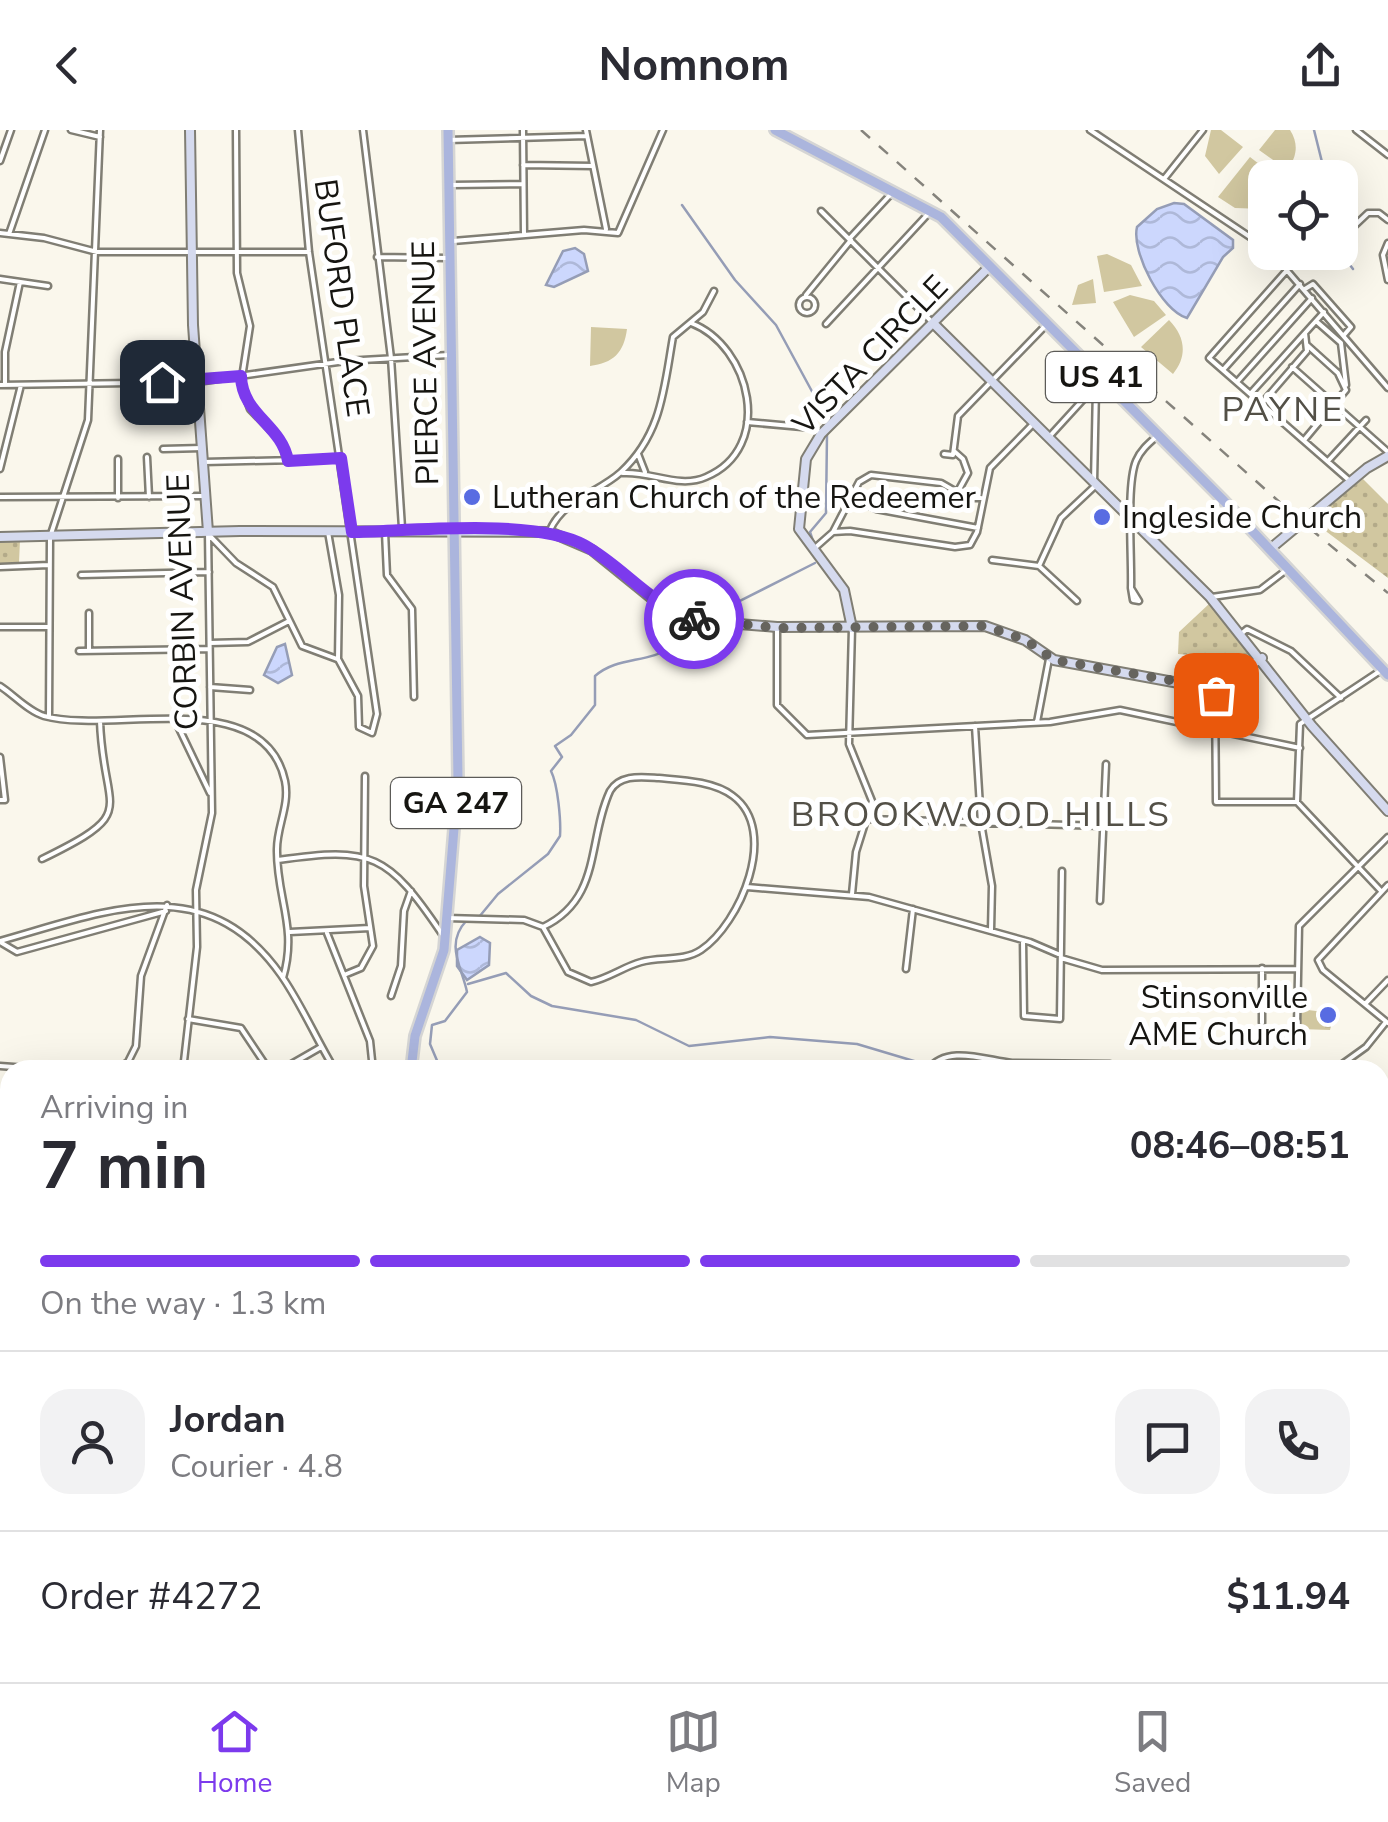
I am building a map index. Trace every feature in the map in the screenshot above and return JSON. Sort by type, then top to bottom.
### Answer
[{"type":"main road","name":"US 41","points":[[775,130],[932,210],[1047,324],[1099,384],[1158,434],[1385,672]]},
{"type":"main road","name":"PIERCE AVENUE","points":[[412,1060],[415,1036],[445,944],[458,756],[448,135]]},
{"type":"street","points":[[0,161],[11,130]]},
{"type":"street","points":[[9,234],[45,130]]},
{"type":"street","points":[[71,130],[100,137]]},
{"type":"street","points":[[49,717],[50,537],[86,432],[100,130]]},
{"type":"street","name":"CORBIN AVENUE","points":[[184,1060],[197,947],[195,910],[212,796],[208,532],[197,382],[190,130]]},
{"type":"street","points":[[236,130],[238,286],[250,326],[241,376],[250,408],[281,441],[288,461]]},
{"type":"street","name":"BUFORD PLACE","points":[[298,130],[309,252],[352,532],[376,729],[368,733],[359,727],[358,696],[338,659]]},
{"type":"street","points":[[363,130],[390,358],[402,531]]},
{"type":"street","points":[[523,130],[524,236]]},
{"type":"street","points":[[448,242],[606,229],[618,232],[663,130]]},
{"type":"street","points":[[1090,130],[1248,236]]},
{"type":"street","points":[[1164,179],[1203,130]]},
{"type":"street","points":[[1356,130],[1388,155]]},
{"type":"street","points":[[448,135],[523,138],[586,133],[606,229]]},
{"type":"street","points":[[523,166],[593,166]]},
{"type":"street","points":[[448,185],[524,184]]},
{"type":"street","points":[[806,295],[894,190]]},
{"type":"street","points":[[821,210],[1210,597],[1262,658],[1307,720],[1388,811]]},
{"type":"street","points":[[826,324],[932,210]]},
{"type":"street","points":[[1358,223],[1372,212],[1388,220]]},
{"type":"street","points":[[0,233],[92,250],[309,252]]},
{"type":"street","points":[[1388,243],[1383,255],[1388,280]]},
{"type":"street","points":[[376,257],[448,258]]},
{"type":"street","name":"VISTA CIRCLE","points":[[868,819],[871,794],[850,751],[852,628],[848,596],[801,536],[798,517],[806,460],[821,434],[990,266]]},
{"type":"street","points":[[1287,270],[1209,358],[1351,482]]},
{"type":"street","points":[[1289,270],[1388,388]]},
{"type":"street","points":[[0,279],[48,286]]},
{"type":"street","points":[[20,282],[5,352],[3,385],[197,382],[326,363],[450,356]]},
{"type":"street","points":[[1223,370],[1302,287],[1312,284],[1351,327],[1344,335]]},
{"type":"street","points":[[550,532],[566,507],[621,472],[638,454],[666,394],[673,338],[691,323],[714,291]]},
{"type":"street","points":[[1237,382],[1312,298]]},
{"type":"street","points":[[1251,393],[1324,312]]},
{"type":"street","points":[[1305,439],[1346,390],[1341,343],[1316,321]]},
{"type":"street","points":[[621,472],[646,472],[682,482],[711,475],[729,460],[747,422],[746,391],[738,367],[714,336],[691,323]]},
{"type":"street","points":[[954,451],[958,416],[1047,324]]},
{"type":"street","points":[[1304,333],[1307,345],[1338,374],[1346,390]]},
{"type":"street","points":[[1263,402],[1307,345]]},
{"type":"street","points":[[1270,549],[1388,454],[1292,367]]},
{"type":"street","points":[[1049,437],[1099,384]]},
{"type":"street","points":[[1038,566],[1062,518],[1095,483],[1099,384]]},
{"type":"street","points":[[0,469],[20,385]]},
{"type":"street","points":[[1328,461],[1366,420]]},
{"type":"street","points":[[747,422],[813,428],[821,434]]},
{"type":"street","points":[[834,532],[966,547],[978,528],[990,468],[1034,423]]},
{"type":"street","points":[[1131,588],[1135,462],[1158,434]]},
{"type":"street","points":[[163,449],[202,448]]},
{"type":"street","points":[[944,454],[954,451]]},
{"type":"street","points":[[954,451],[963,458],[968,473],[957,493]]},
{"type":"street","points":[[638,454],[646,472]]},
{"type":"street","points":[[147,457],[149,497]]},
{"type":"street","points":[[204,462],[341,458]]},
{"type":"street","points":[[118,459],[118,498]]},
{"type":"street","points":[[814,554],[834,532],[859,482],[871,475],[940,483],[967,498],[982,498]]},
{"type":"street","points":[[0,497],[62,500],[205,496]]},
{"type":"street","points":[[851,497],[876,509],[978,528]]},
{"type":"street","points":[[208,532],[236,563],[273,587],[306,650],[338,659],[340,613],[328,532]]},
{"type":"street","points":[[0,537],[208,532],[550,532],[592,550],[648,596],[684,616],[725,625],[985,626],[1026,640],[1049,658],[1215,688],[1262,658]]},
{"type":"street","points":[[385,532],[387,575],[412,610],[414,697]]},
{"type":"street","points":[[992,560],[1038,566],[1077,600]]},
{"type":"street","points":[[0,568],[49,566]]},
{"type":"street","points":[[1210,597],[1260,590],[1288,568]]},
{"type":"street","points":[[80,574],[209,572]]},
{"type":"street","points":[[88,651],[89,613]]},
{"type":"street","points":[[78,651],[250,641],[288,622]]},
{"type":"street","points":[[0,626],[49,627]]},
{"type":"street","points":[[777,628],[776,705],[807,735],[1037,722],[1120,710],[1300,748]]},
{"type":"street","points":[[852,640],[866,628]]},
{"type":"street","points":[[1241,634],[1247,630],[1291,652],[1341,698]]},
{"type":"street","points":[[1037,722],[1049,658]]},
{"type":"street","points":[[1381,892],[1297,802],[1300,724],[1385,672]]},
{"type":"street","points":[[0,686],[49,717],[211,720],[258,739],[281,768],[286,795],[278,860],[290,932],[283,978]]},
{"type":"street","points":[[210,688],[250,690]]},
{"type":"street","points":[[1215,688],[1216,802],[1297,802]]},
{"type":"street","points":[[42,859],[91,834],[108,820],[112,802],[102,769],[100,720]]},
{"type":"street","points":[[175,720],[212,796]]},
{"type":"street","points":[[975,726],[981,823],[991,872],[991,931]]},
{"type":"street","points":[[0,757],[3,800]]},
{"type":"street","points":[[1100,900],[1106,764]]},
{"type":"street","points":[[344,974],[368,960],[371,928],[364,856],[365,776]]},
{"type":"street","points":[[447,918],[524,920],[543,926],[568,972],[580,980],[596,981],[641,962],[696,953],[715,935],[747,887],[754,838],[748,815],[736,798],[696,784],[634,777],[613,785],[606,799],[598,848],[580,897],[565,914],[543,926]]},
{"type":"street","points":[[852,894],[856,852],[868,819],[1104,826]]},
{"type":"street","points":[[1297,1026],[1301,923],[1388,837]]},
{"type":"street","points":[[278,860],[334,852],[364,856],[385,866],[410,890],[445,944]]},
{"type":"street","points":[[1023,940],[1024,1016],[1060,1018],[1062,871]]},
{"type":"street","points":[[1348,1060],[1387,1023],[1318,960],[1388,885]]},
{"type":"street","points":[[747,887],[852,894],[1023,940],[1083,968],[1298,969]]},
{"type":"street","points":[[392,996],[402,966],[404,911],[410,890]]},
{"type":"street","points":[[0,941],[123,906],[195,910],[244,937],[283,978],[329,1060]]},
{"type":"street","points":[[0,941],[18,952],[167,908]]},
{"type":"street","points":[[129,1060],[136,1046],[142,976],[167,908]]},
{"type":"street","points":[[906,970],[913,909]]},
{"type":"street","points":[[290,932],[371,928]]},
{"type":"street","points":[[327,933],[370,1041],[372,1060]]},
{"type":"street","points":[[1262,968],[1262,1023]]},
{"type":"street","points":[[1365,1004],[1388,980]]},
{"type":"street","points":[[188,1019],[241,1028],[262,1060]]},
{"type":"street","points":[[298,1060],[321,1047]]},
{"type":"street","points":[[936,1060],[951,1055],[979,1060]]},
{"type":"green space","points":[[1211,130],[1221,130],[1243,147],[1219,174],[1205,156]]},
{"type":"green space","points":[[1275,130],[1290,130],[1295,140],[1292,160],[1273,160],[1259,150]]},
{"type":"green space","points":[[1250,157],[1254,160],[1248,160],[1248,208],[1235,208],[1218,197]]},
{"type":"green space","points":[[1107,254],[1131,265],[1142,286],[1104,292],[1097,256]]},
{"type":"green space","points":[[1093,279],[1096,303],[1072,305],[1078,285]]},
{"type":"green space","points":[[1130,295],[1154,301],[1166,315],[1134,337],[1113,302]]},
{"type":"green space","points":[[1169,320],[1183,346],[1173,374],[1141,347]]},
{"type":"green space","points":[[591,327],[627,329],[616,355],[590,366]]},
{"type":"green space","points":[[1363,479],[1388,504],[1388,578],[1311,520]]},
{"type":"green space","points":[[0,540],[20,540],[19,563],[0,564]]},
{"type":"green space","points":[[1210,603],[1256,656],[1215,685],[1190,682],[1190,655],[1178,654],[1179,632]]},
{"type":"green space","points":[[1300,1009],[1324,1012],[1324,1018],[1332,1022],[1330,1030],[1299,1029]]},
{"type":"water","points":[[1184,204],[1233,240],[1233,248],[1223,257],[1187,318],[1168,304],[1150,279],[1136,238],[1137,227],[1157,209]]},
{"type":"water","points":[[575,248],[584,254],[588,271],[554,287],[546,285],[563,251]]},
{"type":"water","points":[[691,621],[701,626],[686,646],[673,646],[668,640]]},
{"type":"water","points":[[285,644],[292,675],[278,683],[264,675],[277,647]]},
{"type":"water","points":[[480,937],[490,943],[489,965],[467,980],[457,966],[457,950]]},
{"type":"waterway","points":[[1314,130],[1322,160]]},
{"type":"waterway","points":[[682,205],[735,280],[776,325],[821,408],[825,424]]},
{"type":"waterway","points":[[813,541],[810,532],[826,513],[827,434]]},
{"type":"waterway","points":[[702,620],[815,563]]},
{"type":"waterway","points":[[479,917],[498,894],[548,854],[560,836],[556,785],[551,771],[562,757],[555,746],[571,735],[595,705],[595,676],[613,665],[675,646]]},
{"type":"waterway","points":[[437,1060],[430,1044],[432,1025],[445,1021],[467,992],[456,947],[460,929],[467,920]]},
{"type":"waterway","points":[[468,984],[506,973],[531,996],[552,1006],[636,1020],[689,1046],[770,1037],[857,1044],[911,1060]]},
{"type":"railway","points":[[861,130],[1302,522],[1388,593]]},
{"type":"way so far","points":[[694,619],[777,628],[985,626],[1026,640],[1054,660],[1215,688],[1216,695]]},
{"type":"place","name":"Lutheran Church of the Redeemer","points":[[472,497]]},
{"type":"place","name":"Ingleside Church","points":[[1102,517]]},
{"type":"place","name":"Stinsonville AME Church","points":[[1328,1015]]},
{"type":"district","name":"PAYNE","points":[[1283,409]]},
{"type":"district","name":"BROOKWOOD HILLS","points":[[981,814]]},
{"type":"route","points":[[162,382],[241,376],[250,408],[274,431],[288,461],[341,458],[352,532],[550,532],[592,550],[655,601],[694,619]]}]
